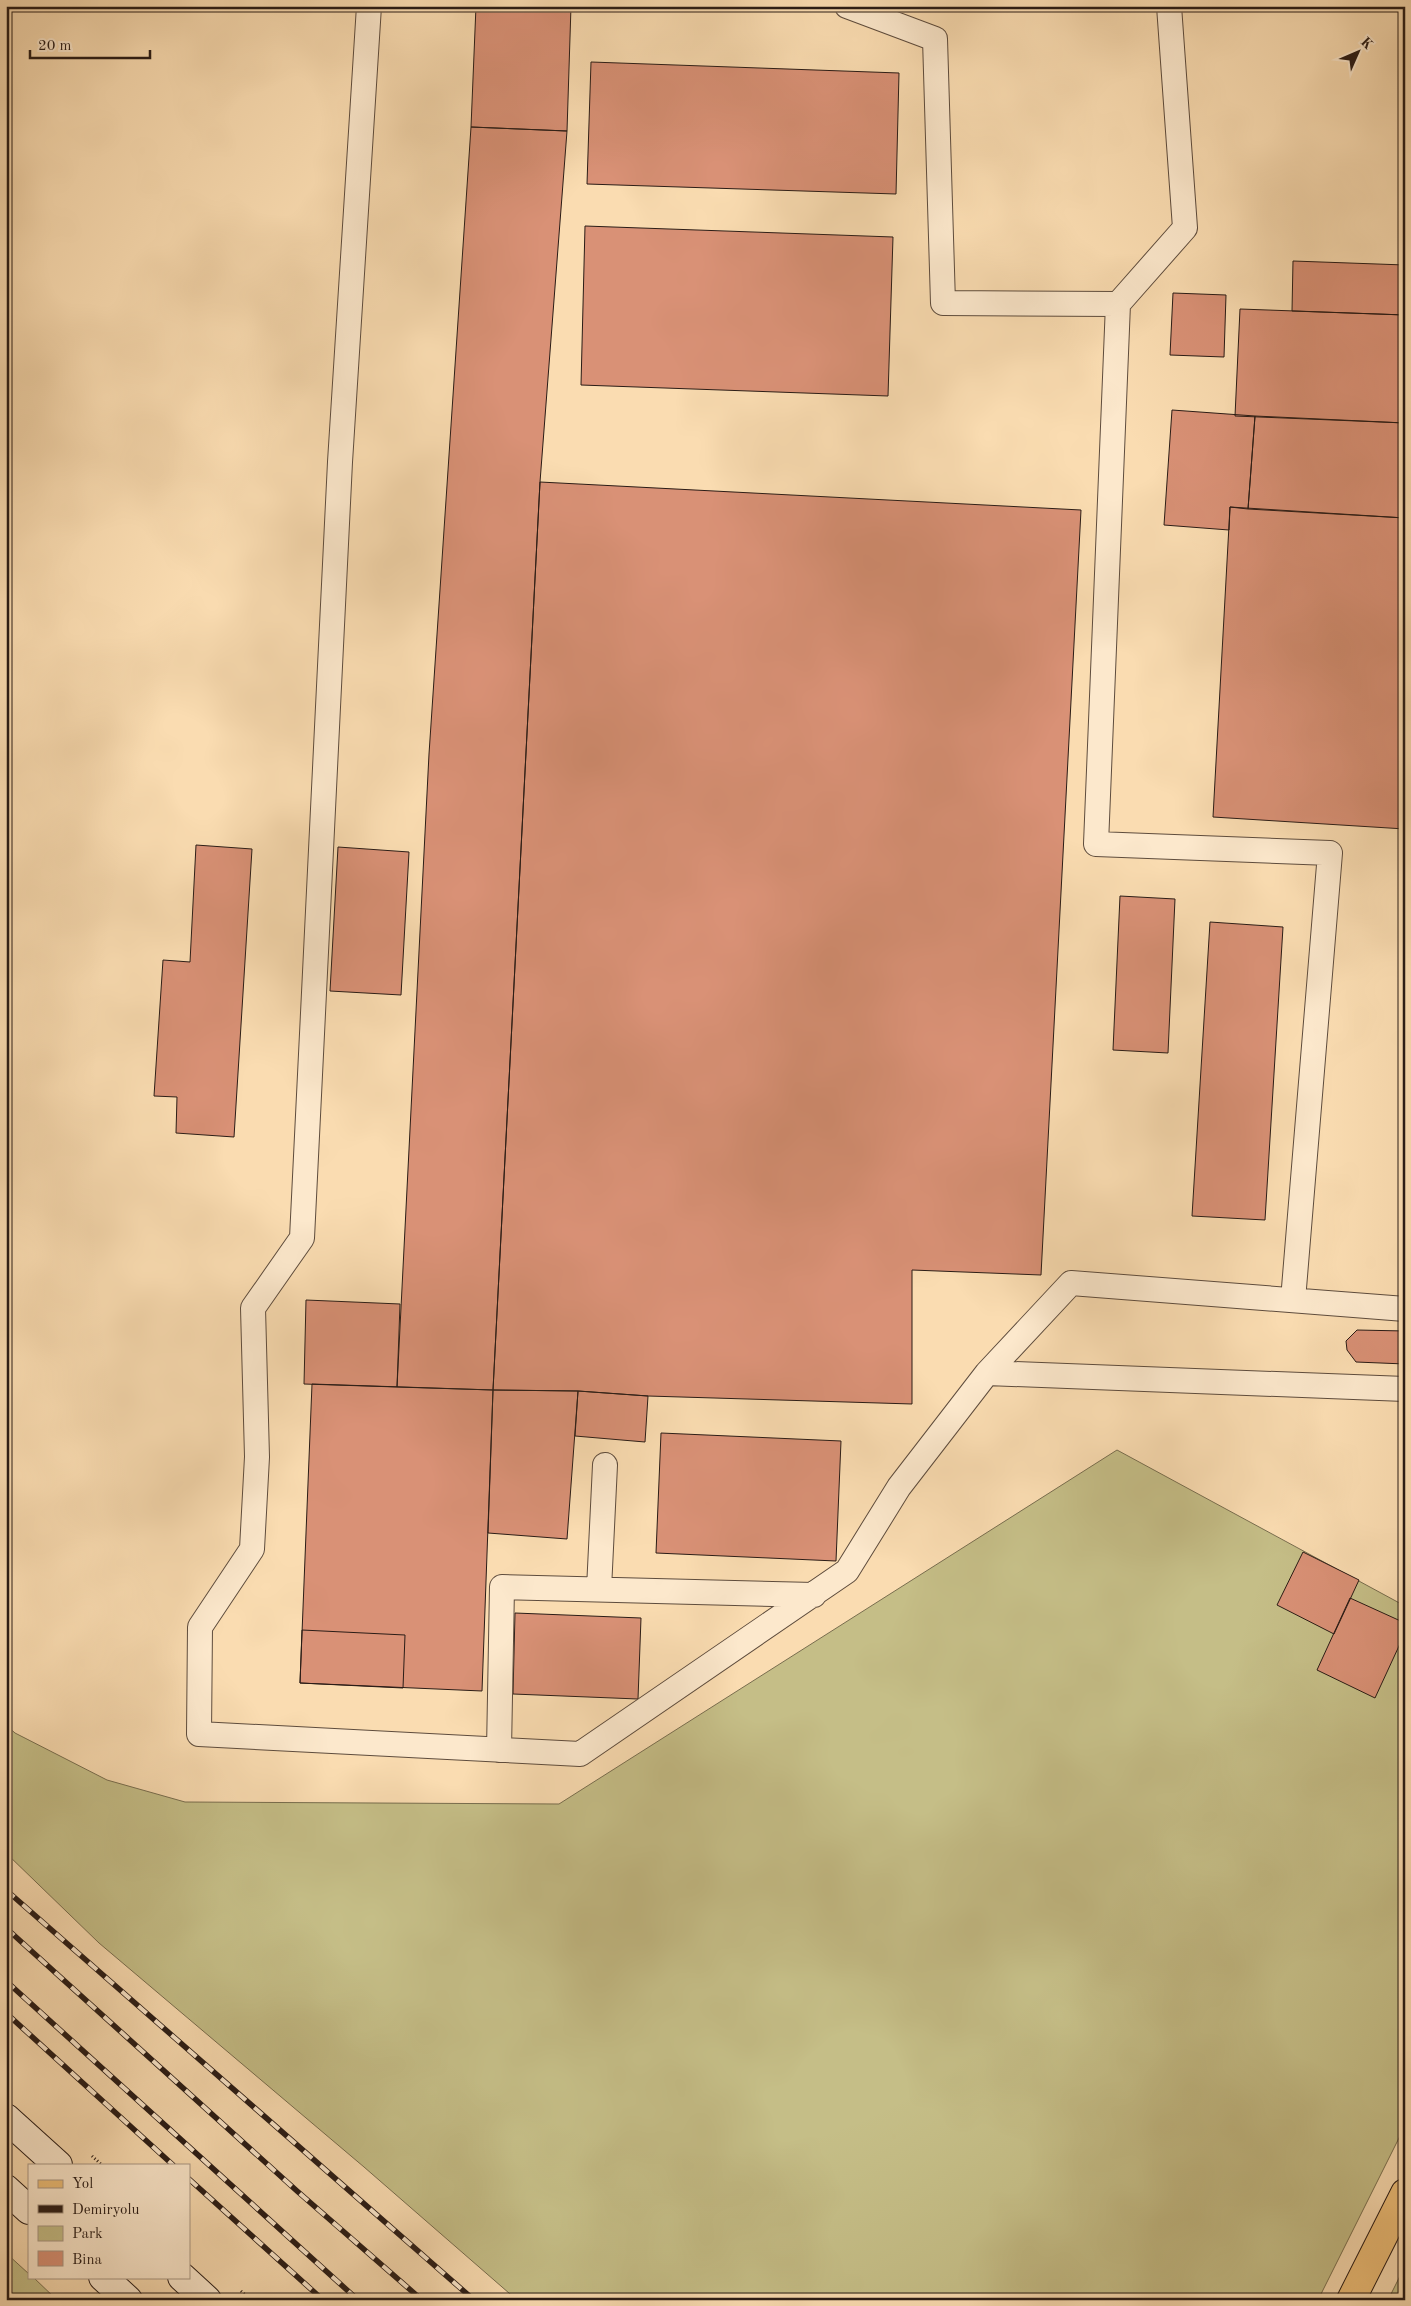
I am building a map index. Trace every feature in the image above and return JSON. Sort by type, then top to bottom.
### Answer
[{"type":"main road","points":[[6,2118],[57,2164]]},
{"type":"main road","points":[[6,2189],[28,2209]]},
{"type":"main road","points":[[1351,2300],[1405,2193]]},
{"type":"main road","points":[[104,2278],[128,2300]]},
{"type":"main road","points":[[183,2278],[206,2300]]},
{"type":"lane","points":[[369,6],[340,462],[302,1238],[253,1308],[257,1457],[252,1549],[200,1627],[199,1734],[580,1754],[847,1571],[899,1486],[987,1373],[1071,1283],[1405,1309]]},
{"type":"lane","points":[[847,6],[935,39],[943,303],[1118,304]]},
{"type":"lane","points":[[1169,6],[1185,228],[1118,304],[1096,844],[1330,853],[1293,1300]]},
{"type":"lane","points":[[987,1373],[1405,1389]]},
{"type":"lane","points":[[599,1589],[605,1465]]},
{"type":"lane","points":[[499,1750],[502,1587],[814,1594]]},
{"type":"green space","points":[[1117,1450],[1405,1606],[1405,2126],[1318,2300],[517,2300],[364,2167],[99,1943],[6,1853],[6,1725],[15,1733],[107,1780],[185,1802],[559,1804]]},
{"type":"green space","points":[[6,2253],[28,2273],[28,2278],[34,2278],[57,2300],[6,2300]]},
{"type":"green space","points":[[1405,2266],[1405,2300],[1388,2300]]},
{"type":"building","points":[[476,6],[571,6],[567,131],[471,127]]},
{"type":"building","points":[[591,62],[899,73],[896,194],[587,184]]},
{"type":"building","points":[[471,127],[567,131],[540,482],[493,1390],[397,1387],[429,754]]},
{"type":"building","points":[[585,226],[893,237],[888,396],[581,385]]},
{"type":"building","points":[[1293,261],[1405,265],[1405,315],[1292,311]]},
{"type":"building","points":[[1173,293],[1226,295],[1224,357],[1170,355]]},
{"type":"building","points":[[1240,309],[1405,315],[1405,423],[1235,416]]},
{"type":"building","points":[[1172,410],[1255,416],[1248,509],[1230,507],[1229,530],[1164,525]]},
{"type":"building","points":[[1255,416],[1405,423],[1405,518],[1248,509]]},
{"type":"building","points":[[540,482],[1081,510],[1041,1275],[912,1270],[912,1404],[648,1396],[578,1391],[493,1390]]},
{"type":"building","points":[[1230,507],[1405,518],[1405,829],[1213,817]]},
{"type":"building","points":[[196,845],[252,849],[234,1137],[176,1133],[177,1097],[154,1096],[163,960],[190,962]]},
{"type":"building","points":[[338,847],[409,852],[401,995],[330,991]]},
{"type":"building","points":[[1120,896],[1175,899],[1168,1053],[1113,1050]]},
{"type":"building","points":[[1210,922],[1283,927],[1265,1220],[1192,1216]]},
{"type":"building","points":[[306,1300],[400,1304],[397,1387],[304,1384]]},
{"type":"building","points":[[1357,1330],[1405,1331],[1405,1364],[1356,1362],[1347,1350],[1346,1341]]},
{"type":"building","points":[[312,1384],[493,1390],[482,1691],[300,1683]]},
{"type":"building","points":[[493,1390],[578,1391],[567,1539],[488,1533]]},
{"type":"building","points":[[578,1391],[648,1396],[645,1442],[575,1436]]},
{"type":"building","points":[[661,1433],[841,1441],[836,1561],[656,1553]]},
{"type":"building","points":[[1303,1552],[1359,1580],[1334,1634],[1277,1605]]},
{"type":"building","points":[[1350,1598],[1405,1623],[1405,1633],[1375,1698],[1317,1670]]},
{"type":"building","points":[[515,1613],[641,1618],[638,1699],[513,1694]]},
{"type":"building","points":[[302,1630],[405,1635],[403,1688],[300,1683]]},
{"type":"railway","points":[[6,1890],[474,2300]]},
{"type":"railway","points":[[6,1928],[297,2191],[422,2300]]},
{"type":"railway","points":[[6,1981],[358,2300]]},
{"type":"railway","points":[[6,2013],[172,2164]]},
{"type":"railway","points":[[190,2180],[323,2300]]}]
